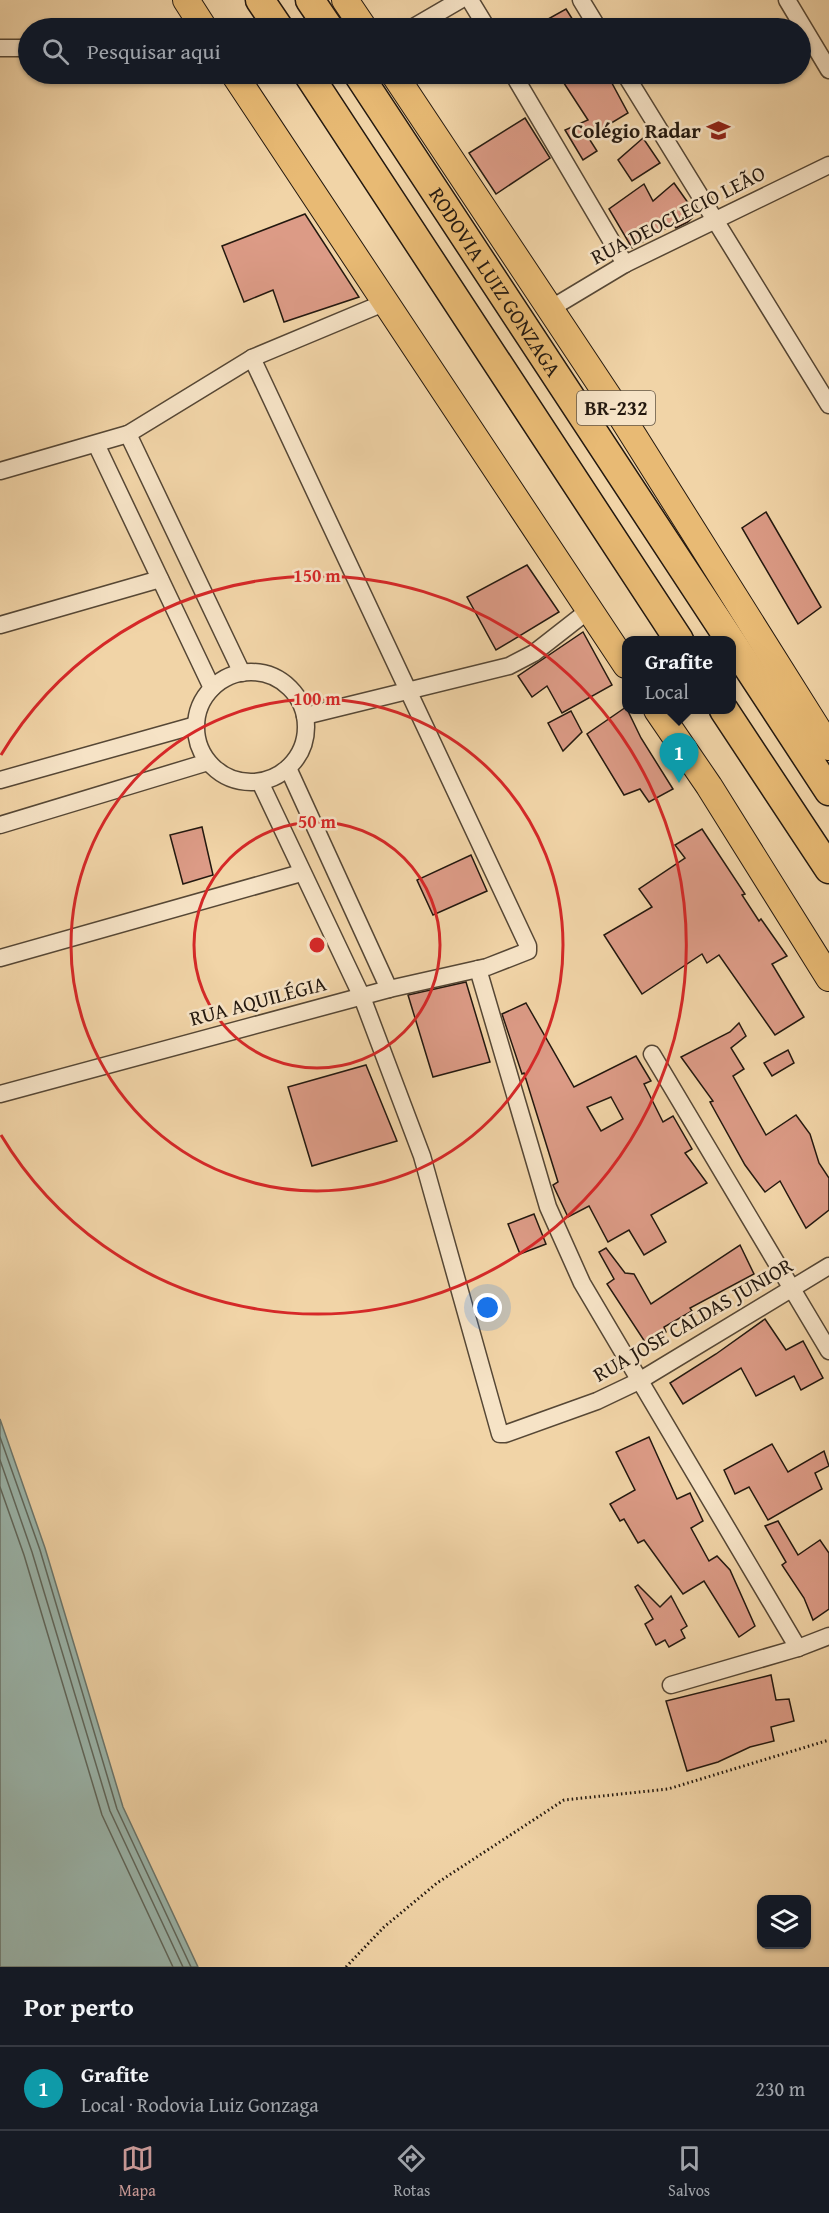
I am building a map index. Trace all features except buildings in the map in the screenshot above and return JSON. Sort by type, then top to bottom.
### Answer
[{"type":"highway","points":[[260,0],[272,18]]},
{"type":"highway","points":[[310,0],[322,18]]},
{"type":"highway","name":"RODOVIA LUIZ GONZAGA","points":[[315,84],[676,636]]},
{"type":"highway","name":"RODOVIA LUIZ GONZAGA","points":[[365,84],[727,636]]},
{"type":"highway","name":"RODOVIA LUIZ GONZAGA","points":[[736,650],[829,791]]},
{"type":"highway","points":[[727,714],[829,869]]},
{"type":"main road","points":[[186,0],[198,18]]},
{"type":"main road","points":[[345,0],[357,18]]},
{"type":"main road","points":[[241,84],[622,658]]},
{"type":"main road","name":"BR-232","points":[[401,84],[550,309],[829,747]]},
{"type":"main road","points":[[660,714],[716,796],[829,978]]},
{"type":"street","points":[[429,18],[460,0]]},
{"type":"street","points":[[470,0],[481,18]]},
{"type":"street","points":[[581,0],[592,18]]},
{"type":"street","points":[[787,0],[801,18]]},
{"type":"street","points":[[811,31],[824,48],[829,70]]},
{"type":"street","points":[[0,48],[18,48]]},
{"type":"street","points":[[519,84],[625,264]]},
{"type":"street","points":[[631,84],[713,221],[829,405]]},
{"type":"street","name":"RUA DEOCLECIO LEÃO","points":[[550,309],[625,264],[829,165]]},
{"type":"street","points":[[0,471],[128,434],[252,358],[386,302]]},
{"type":"street","points":[[252,358],[410,692]]},
{"type":"street","points":[[128,434],[242,673]]},
{"type":"street","points":[[96,444],[212,688]]},
{"type":"street","points":[[0,625],[159,579]]},
{"type":"street","points":[[305,716],[410,692],[520,662],[589,610]]},
{"type":"street","points":[[259,672],[282,682],[299,700],[305,716],[305,735],[300,753],[288,768],[275,777],[260,782],[232,779],[208,762],[201,751],[196,725],[198,712],[212,688],[226,678],[242,673],[259,672]]},
{"type":"street","name":"RUA AQUILÉGIA","points":[[0,1094],[389,989],[478,969],[528,951],[528,946],[410,692]]},
{"type":"street","points":[[0,780],[196,725]]},
{"type":"street","points":[[0,825],[208,762]]},
{"type":"street","points":[[288,768],[389,989]]},
{"type":"street","points":[[260,782],[301,873],[362,997]]},
{"type":"street","points":[[0,958],[301,873]]},
{"type":"street","points":[[478,969],[548,1207],[582,1283],[798,1648]]},
{"type":"street","name":"RUA JOSE CALDAS JUNIOR","points":[[362,997],[422,1156],[500,1434],[597,1401],[639,1381],[793,1290],[829,1266]]},
{"type":"street","points":[[652,1054],[829,1351]]},
{"type":"street","points":[[671,1685],[798,1648],[829,1636]]},
{"type":"path","points":[[346,1967],[384,1927],[437,1883],[564,1800],[668,1789],[829,1740]]},
{"type":"water","points":[[0,1419],[45,1548],[123,1807],[198,1967],[0,1967]]},
{"type":"place","name":"Colégio Radar","points":[[719,131]]},
{"type":"place","name":"Grafite","points":[[679,783]]}]
